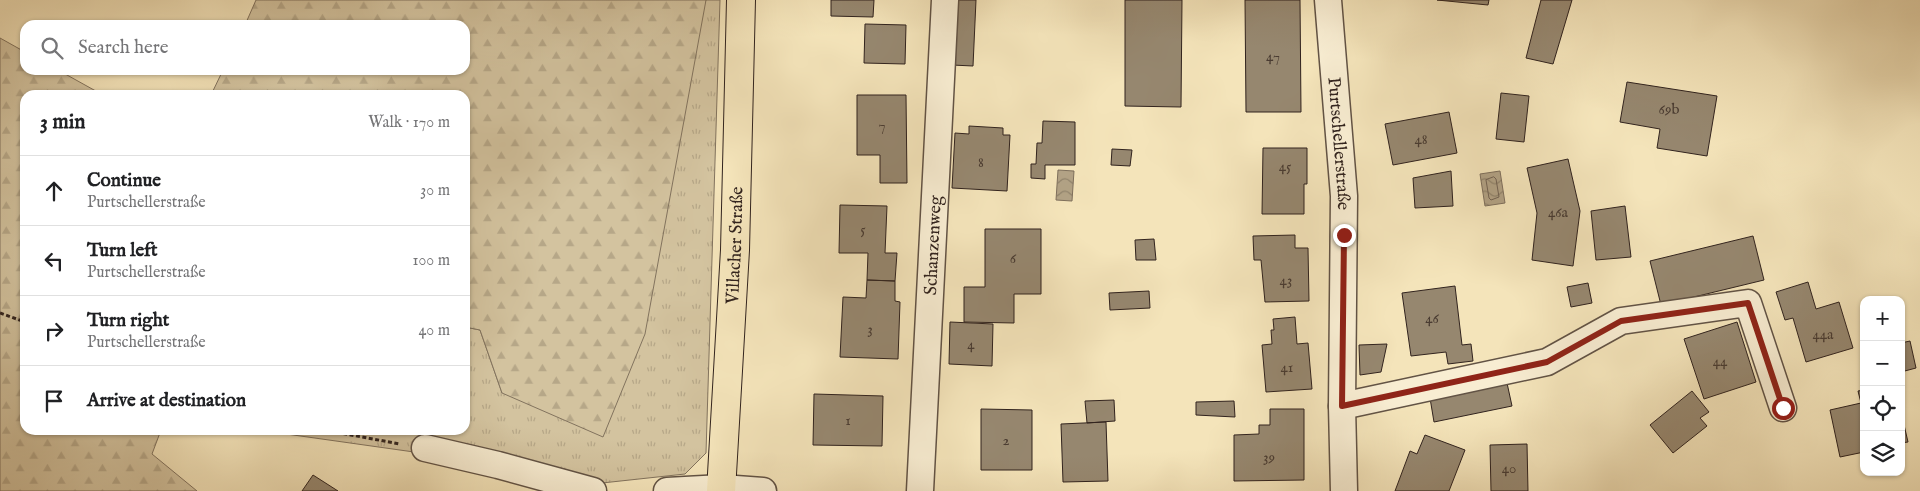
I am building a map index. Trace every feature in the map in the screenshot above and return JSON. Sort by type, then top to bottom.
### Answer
[{"type":"main road","name":"Villacher Straße","points":[[721,490],[735,250],[741,0]]},
{"type":"street","name":"Schanzenweg","points":[[920,491],[945,0]]},
{"type":"street","name":"Purtschellerstraße","points":[[1328,0],[1344,196],[1342,406],[1344,491]]},
{"type":"street","points":[[1342,406],[1547,362],[1621,321],[1748,303],[1783,408]]},
{"type":"street","points":[[425,448],[498,465],[593,491]]},
{"type":"street","points":[[667,491],[762,491]]},
{"type":"path","points":[[0,313],[20,320]]},
{"type":"path","points":[[352,435],[425,448]]},
{"type":"green space","points":[[256,0],[706,0],[645,334],[603,437],[502,393],[480,330],[470,328],[470,90],[213,90],[221,75],[470,75],[470,20],[247,20]]},
{"type":"green space","points":[[706,0],[720,0],[706,453],[685,474],[602,483],[421,453],[293,435],[470,435],[470,328],[480,330],[502,393]]},
{"type":"green space","points":[[0,38],[20,49],[20,75],[67,75],[94,90],[20,90],[20,435],[159,435],[152,454],[197,491],[0,491]]},
{"type":"water","points":[[1058,170],[1074,171],[1072,201],[1056,200]]},
{"type":"water","points":[[1500,171],[1505,203],[1485,206],[1480,174]]},
{"type":"building","points":[[831,0],[874,0],[873,17],[831,16]]},
{"type":"building","points":[[955,0],[976,0],[973,66],[952,65]]},
{"type":"building","points":[[1125,0],[1182,0],[1181,107],[1125,106]]},
{"type":"building","points":[[1245,0],[1300,0],[1301,112],[1246,112]]},
{"type":"building","points":[[1437,0],[1489,0],[1488,5]]},
{"type":"building","points":[[1541,0],[1572,0],[1553,64],[1526,58]]},
{"type":"building","points":[[865,24],[906,25],[905,64],[864,63]]},
{"type":"building","points":[[1627,82],[1717,96],[1707,156],[1657,148],[1660,129],[1620,122]]},
{"type":"building","points":[[1501,93],[1529,96],[1524,142],[1496,139]]},
{"type":"building","points":[[857,95],[906,95],[907,183],[880,183],[880,155],[857,155]]},
{"type":"building","points":[[1449,112],[1457,153],[1393,165],[1385,124]]},
{"type":"building","points":[[1043,121],[1075,122],[1075,165],[1045,165],[1045,179],[1031,178],[1031,164],[1036,164],[1037,143],[1042,143]]},
{"type":"building","points":[[969,126],[1003,128],[1003,135],[1010,135],[1007,191],[952,188],[955,133],[969,134]]},
{"type":"building","points":[[1263,148],[1307,148],[1307,184],[1304,184],[1304,214],[1262,214]]},
{"type":"building","points":[[1112,149],[1132,150],[1130,166],[1111,165]]},
{"type":"building","points":[[1568,159],[1580,211],[1573,266],[1532,260],[1537,213],[1527,168]]},
{"type":"building","points":[[1451,171],[1453,206],[1415,208],[1413,178]]},
{"type":"building","points":[[840,205],[887,206],[885,253],[897,253],[895,281],[867,280],[868,253],[839,253]]},
{"type":"building","points":[[1625,206],[1631,257],[1596,260],[1591,211]]},
{"type":"building","points":[[985,229],[1041,229],[1041,294],[1014,294],[1014,323],[964,322],[964,287],[985,287]]},
{"type":"building","points":[[1295,235],[1295,248],[1308,248],[1309,301],[1265,302],[1261,260],[1254,260],[1253,236]]},
{"type":"building","points":[[1753,236],[1764,280],[1661,305],[1650,261]]},
{"type":"building","points":[[1154,239],[1156,260],[1136,260],[1135,240]]},
{"type":"building","points":[[867,280],[895,281],[895,301],[900,302],[898,359],[840,357],[843,297],[866,298]]},
{"type":"building","points":[[1808,282],[1816,309],[1839,302],[1853,348],[1806,362],[1793,318],[1785,320],[1776,292]]},
{"type":"building","points":[[1588,283],[1592,303],[1571,307],[1567,287]]},
{"type":"building","points":[[1455,286],[1462,345],[1471,344],[1473,361],[1448,364],[1446,352],[1411,356],[1402,293]]},
{"type":"building","points":[[1149,291],[1150,308],[1110,310],[1109,293]]},
{"type":"building","points":[[1295,317],[1297,344],[1308,343],[1312,389],[1266,392],[1262,345],[1272,344],[1271,330],[1274,330],[1273,319]]},
{"type":"building","points":[[950,322],[993,324],[992,366],[949,364]]},
{"type":"building","points":[[1737,322],[1756,382],[1704,399],[1684,339]]},
{"type":"building","points":[[1910,341],[1916,368],[1905,371],[1905,342]]},
{"type":"building","points":[[1387,344],[1381,372],[1360,375],[1359,345]]},
{"type":"building","points":[[1507,383],[1512,406],[1434,422],[1430,398]]},
{"type":"building","points":[[1692,391],[1709,412],[1700,418],[1707,426],[1673,453],[1650,425]]},
{"type":"building","points":[[814,394],[883,396],[882,446],[813,445]]},
{"type":"building","points":[[1114,400],[1115,421],[1087,423],[1085,401]]},
{"type":"building","points":[[1234,401],[1235,417],[1196,415],[1196,402]]},
{"type":"building","points":[[1860,403],[1860,453],[1840,457],[1830,410]]},
{"type":"building","points":[[981,409],[1032,410],[1032,470],[981,470]]},
{"type":"building","points":[[1270,409],[1304,409],[1304,480],[1234,481],[1234,435],[1259,434],[1259,425],[1270,425]]},
{"type":"building","points":[[1106,422],[1108,481],[1063,482],[1061,424]]},
{"type":"building","points":[[1905,429],[1908,442],[1905,442]]},
{"type":"building","points":[[1425,435],[1465,450],[1449,491],[1395,491],[1410,451],[1417,454]]},
{"type":"building","points":[[1527,444],[1528,491],[1491,491],[1490,445]]},
{"type":"building","points":[[313,475],[338,491],[302,491]]},
{"type":"route","points":[[1344,235],[1342,406],[1547,362],[1621,321],[1748,303],[1783,408]]}]
